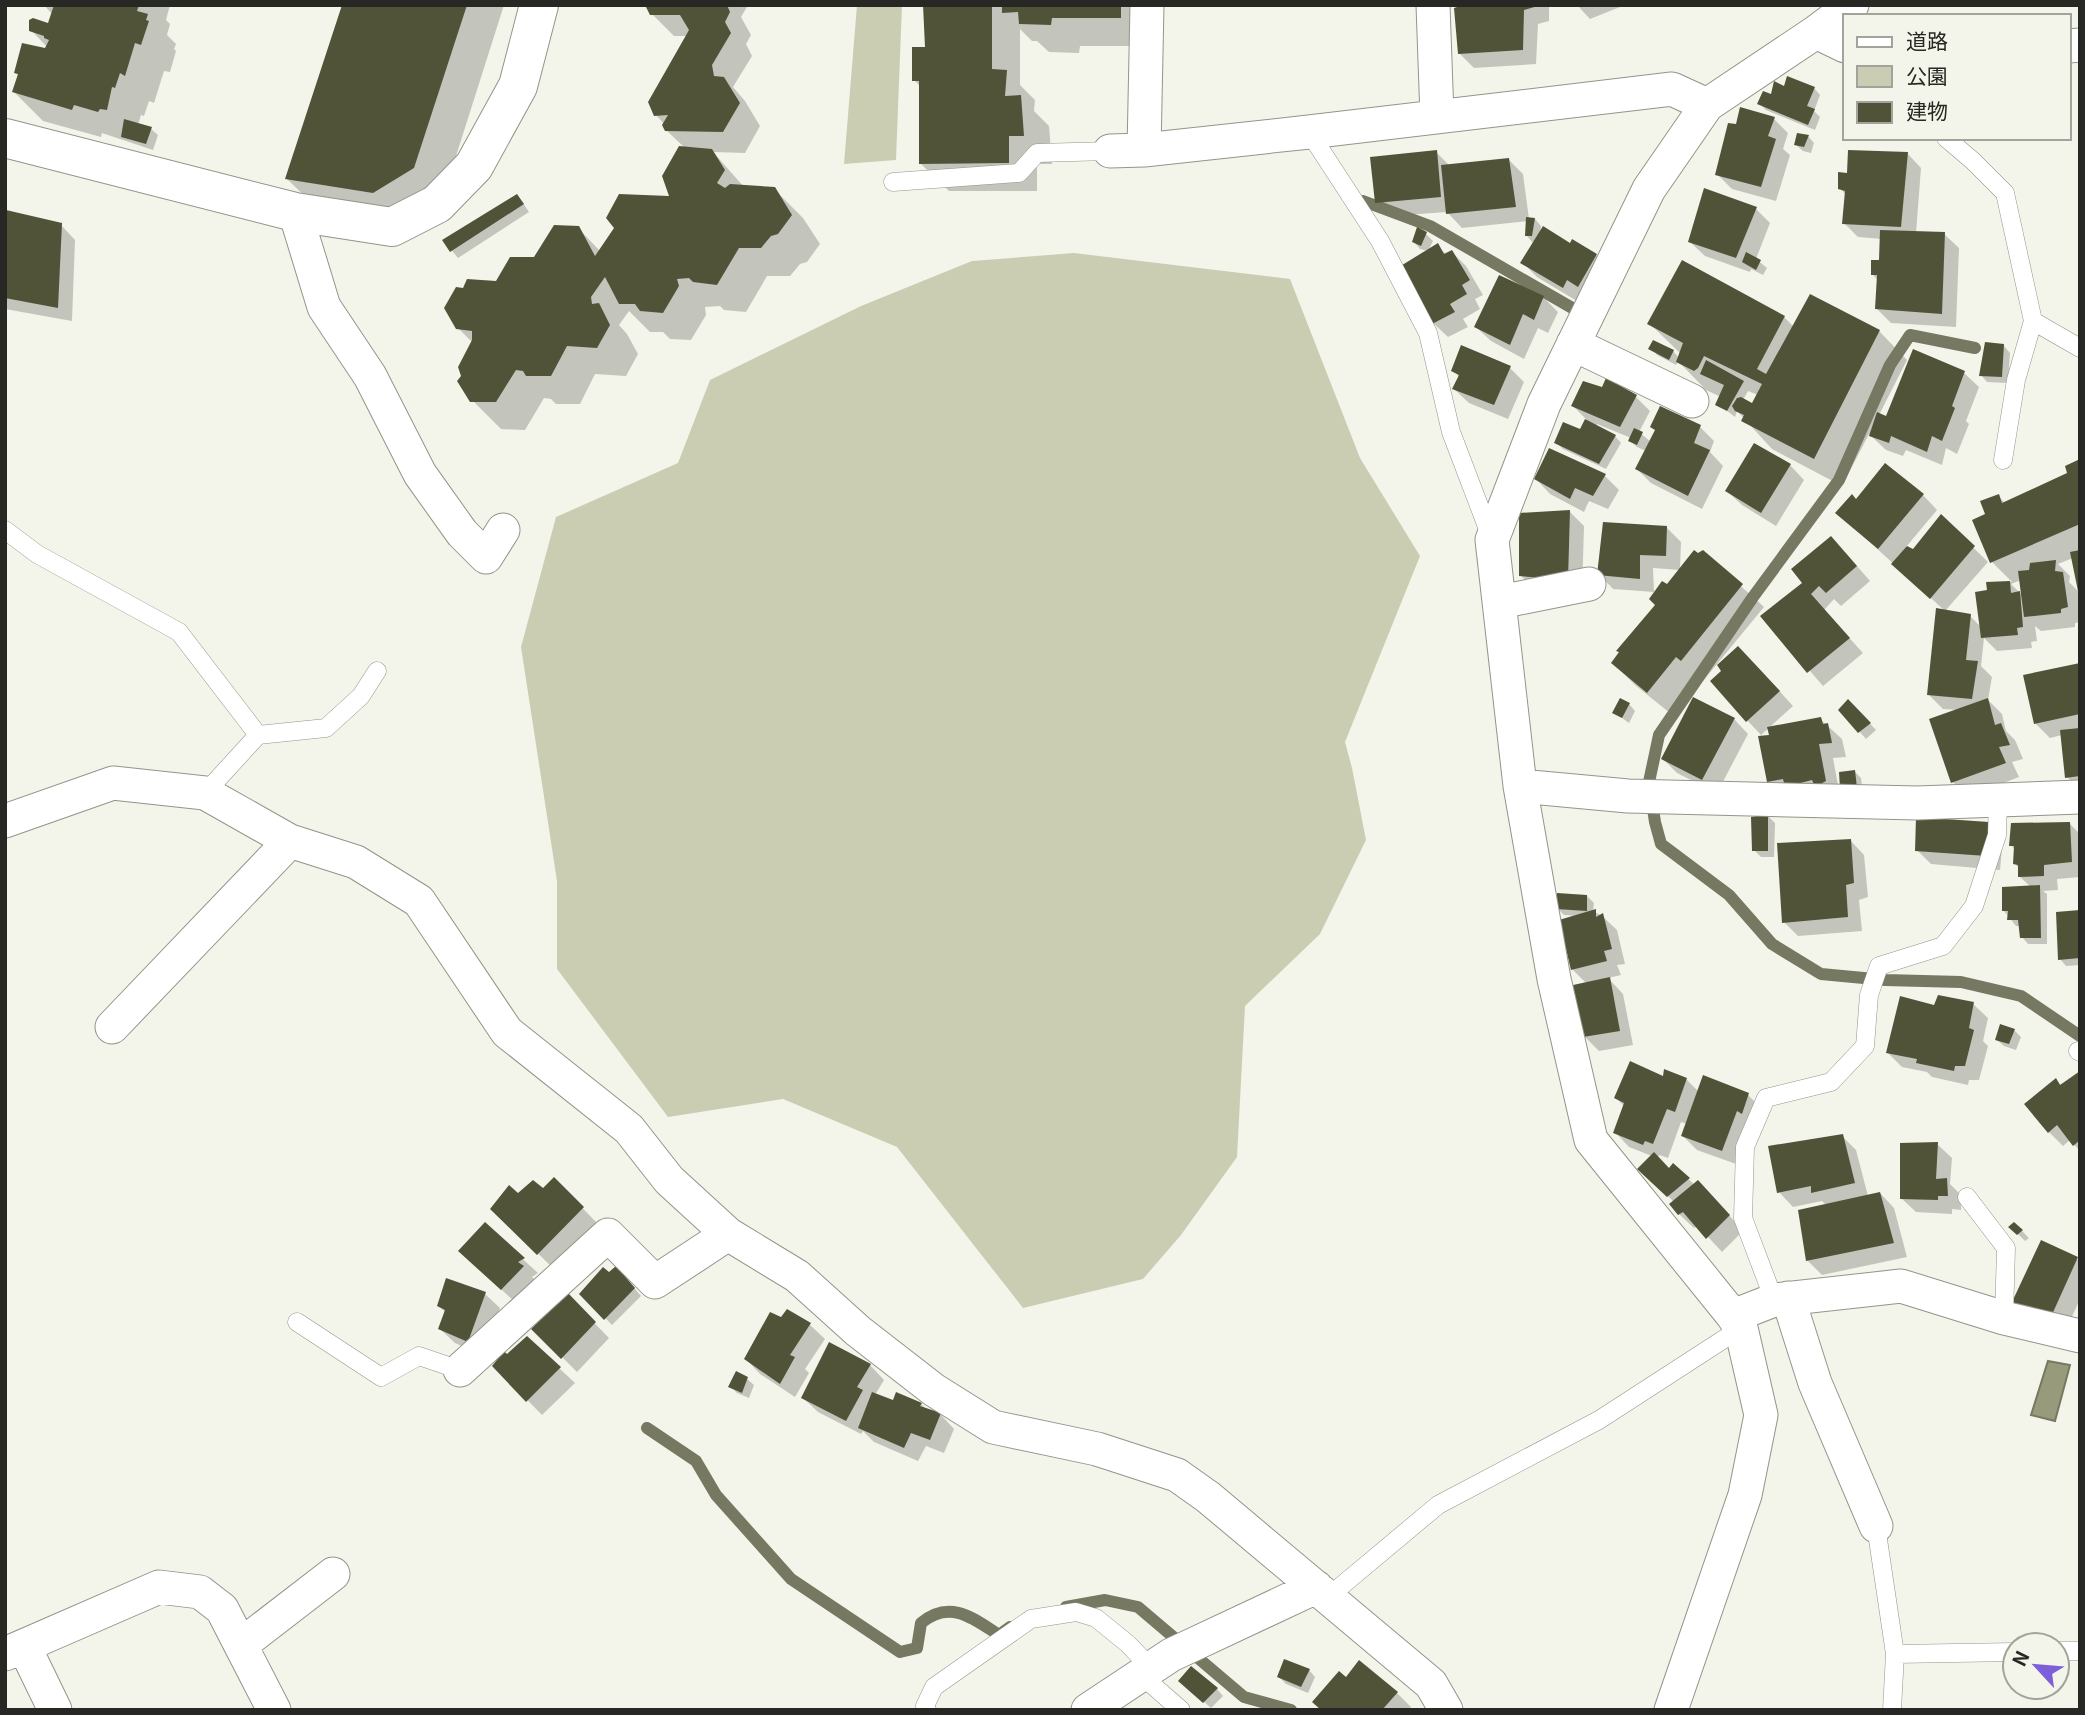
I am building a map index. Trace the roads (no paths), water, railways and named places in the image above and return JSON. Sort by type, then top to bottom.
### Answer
[{"type":"street","points":[[5,138],[295,212],[392,227],[437,204],[474,166],[518,86],[539,5]]},
{"type":"street","points":[[1144,150],[1147,5]]},
{"type":"street","points":[[1433,5],[1437,117]]},
{"type":"street","points":[[1671,1710],[1745,1494],[1762,1415],[1737,1322],[1591,1140],[1554,979],[1520,786],[1492,540],[1544,404],[1649,189],[1707,105],[1831,39],[1843,20]]},
{"type":"street","points":[[1110,151],[1144,150],[1309,132],[1672,89],[1707,105]]},
{"type":"street","points":[[295,212],[324,307],[370,376],[420,474],[461,533],[486,557],[503,530]]},
{"type":"street","points":[[1573,344],[1692,401]]},
{"type":"street","points":[[1500,602],[1589,584]]},
{"type":"street","points":[[5,821],[113,783],[205,793],[290,841],[356,862],[419,901],[507,1032],[629,1129],[669,1180],[728,1234],[797,1276],[858,1331],[901,1365],[934,1390],[993,1427],[1097,1449],[1177,1475],[1208,1497],[1432,1684],[1446,1710]]},
{"type":"street","points":[[1520,786],[1628,796],[1917,803],[2080,797]]},
{"type":"street","points":[[112,1027],[290,841]]},
{"type":"street","points":[[460,1370],[608,1235],[655,1282],[728,1234]]},
{"type":"street","points":[[1737,1322],[1781,1299],[1901,1286],[2004,1318],[2080,1336]]},
{"type":"street","points":[[1781,1299],[1876,1525]]},
{"type":"street","points":[[241,1645],[333,1574]]},
{"type":"street","points":[[55,1710],[15,1650],[159,1587],[201,1592],[222,1609],[274,1710]]},
{"type":"street","points":[[1088,1710],[1166,1660],[1322,1592]]},
{"type":"lane","points":[[1309,132],[1380,241],[1428,333],[1451,432],[1492,540]]},
{"type":"lane","points":[[1948,140],[2005,193],[2033,321],[2016,380],[2003,460]]},
{"type":"lane","points":[[893,182],[1018,173],[1037,153],[1110,151]]},
{"type":"lane","points":[[2033,321],[2080,348]]},
{"type":"lane","points":[[5,530],[37,554],[179,632],[258,735]]},
{"type":"lane","points":[[205,793],[258,735],[326,728],[361,696],[377,671]]},
{"type":"lane","points":[[1781,1299],[1743,1218],[1745,1147],[1766,1098],[1831,1082],[1865,1046],[1869,995],[1879,966],[1943,946],[1974,906],[1997,835],[1998,800]]},
{"type":"lane","points":[[1967,1197],[2006,1248],[2004,1318]]},
{"type":"lane","points":[[297,1322],[381,1377],[419,1356],[460,1370]]},
{"type":"lane","points":[[1322,1592],[1438,1505],[1599,1420],[1737,1322]]},
{"type":"lane","points":[[1876,1525],[1895,1654],[1892,1710]]},
{"type":"lane","points":[[927,1710],[925,1706],[934,1687],[1031,1619],[1076,1612],[1096,1618],[1128,1644],[1166,1660],[1181,1710]]},
{"type":"lane","points":[[1895,1654],[2001,1652]]},
{"type":"waterway","points":[[1363,201],[1430,226],[1574,309]]},
{"type":"waterway","points":[[1975,348],[1910,335],[1890,365],[1839,480],[1753,597],[1659,735],[1649,782],[1655,822],[1661,844],[1729,895],[1772,944],[1821,974],[1885,980],[1961,982],[2021,996],[2080,1036]]},
{"type":"waterway","points":[[647,1428],[696,1461],[716,1495],[791,1579],[900,1652],[917,1648],[921,1623],[942,1612],[971,1617],[999,1635],[1010,1627]]},
{"type":"waterway","points":[[1066,1607],[1105,1600],[1138,1607],[1244,1697],[1291,1710]]}]
